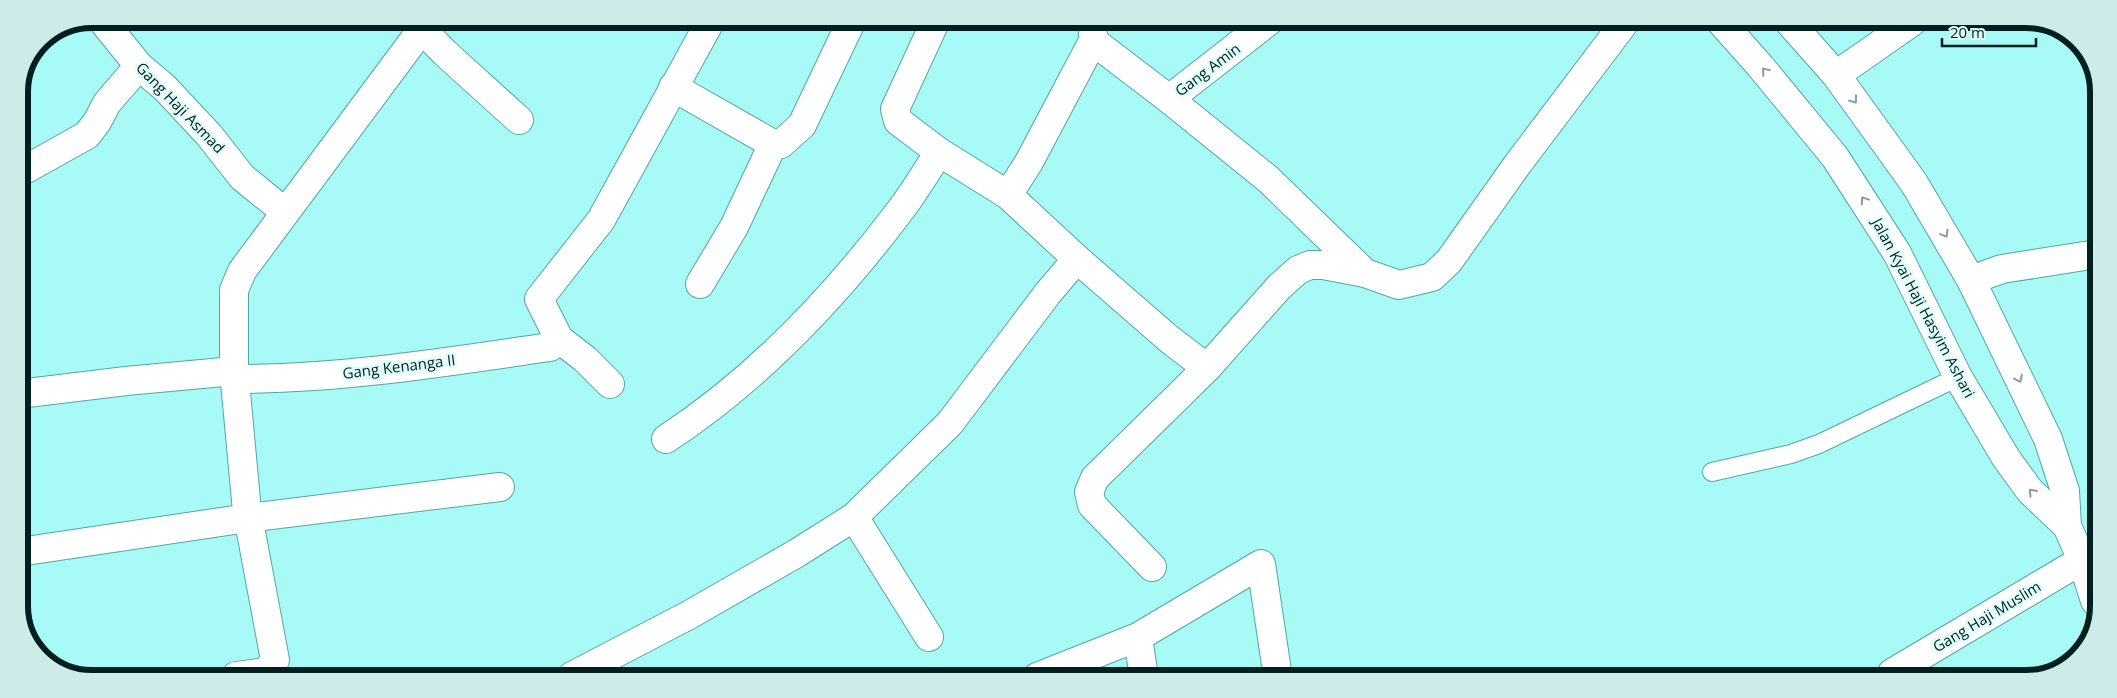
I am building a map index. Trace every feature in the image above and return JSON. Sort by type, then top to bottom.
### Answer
[{"type":"street","name":"Gang Haji Asmad","points":[[107,27],[139,66],[165,88],[203,128],[242,177],[284,212]]},
{"type":"street","points":[[268,670],[275,660],[248,518],[234,375],[234,290],[238,278],[416,27]]},
{"type":"street","points":[[424,27],[445,53],[519,120]]},
{"type":"street","points":[[610,384],[559,338],[540,302],[541,295],[600,220],[707,27]]},
{"type":"street","points":[[673,87],[773,144],[781,144],[802,125],[849,27]]},
{"type":"street","points":[[933,27],[895,108],[898,121],[939,152],[1008,195],[1169,339],[1207,368]]},
{"type":"street","name":"Gang Amin","points":[[1169,99],[1261,27]]},
{"type":"street","points":[[1152,567],[1092,505],[1089,492],[1095,478],[1207,368],[1279,287],[1298,270],[1310,265],[1323,265],[1365,273],[1399,285],[1432,277],[1449,262],[1517,166],[1621,27]]},
{"type":"street","name":"Jalan Kyai Haji Hasyim Ashari","points":[[1726,27],[1762,67],[1846,172],[1896,253],[1958,377],[2006,458],[2030,491],[2067,526]]},
{"type":"street","name":"Jalan Kyai Haji Hasyim Ashari","points":[[1793,27],[1836,75],[1914,183],[1972,280],[2048,438],[2065,491],[2067,526],[2082,560],[2090,585]]},
{"type":"street","points":[[1836,75],[1905,27]]},
{"type":"street","points":[[1008,195],[1029,162],[1093,31],[1169,99],[1268,179],[1365,273]]},
{"type":"street","points":[[28,169],[87,135],[97,122],[107,103],[139,66]]},
{"type":"street","points":[[700,284],[734,227],[773,144]]},
{"type":"street","points":[[666,439],[702,415],[762,364],[836,290],[900,212],[939,152]]},
{"type":"street","points":[[1972,280],[2002,269],[2089,255]]},
{"type":"street","points":[[584,670],[689,615],[854,517],[950,423],[1048,293],[1077,258]]},
{"type":"street","name":"Gang Kenanga II","points":[[28,393],[126,381],[234,375],[340,375],[550,347],[559,338]]},
{"type":"street","points":[[28,551],[248,518],[500,487]]},
{"type":"street","points":[[854,517],[928,637]]},
{"type":"street","name":"Gang Haji Muslim","points":[[1897,670],[2082,560]]},
{"type":"street","points":[[1055,670],[1138,637],[1261,564],[1277,670]]},
{"type":"street","points":[[1138,637],[1143,670]]},
{"type":"lane","points":[[1712,472],[1791,454],[1819,444],[1958,377]]}]
